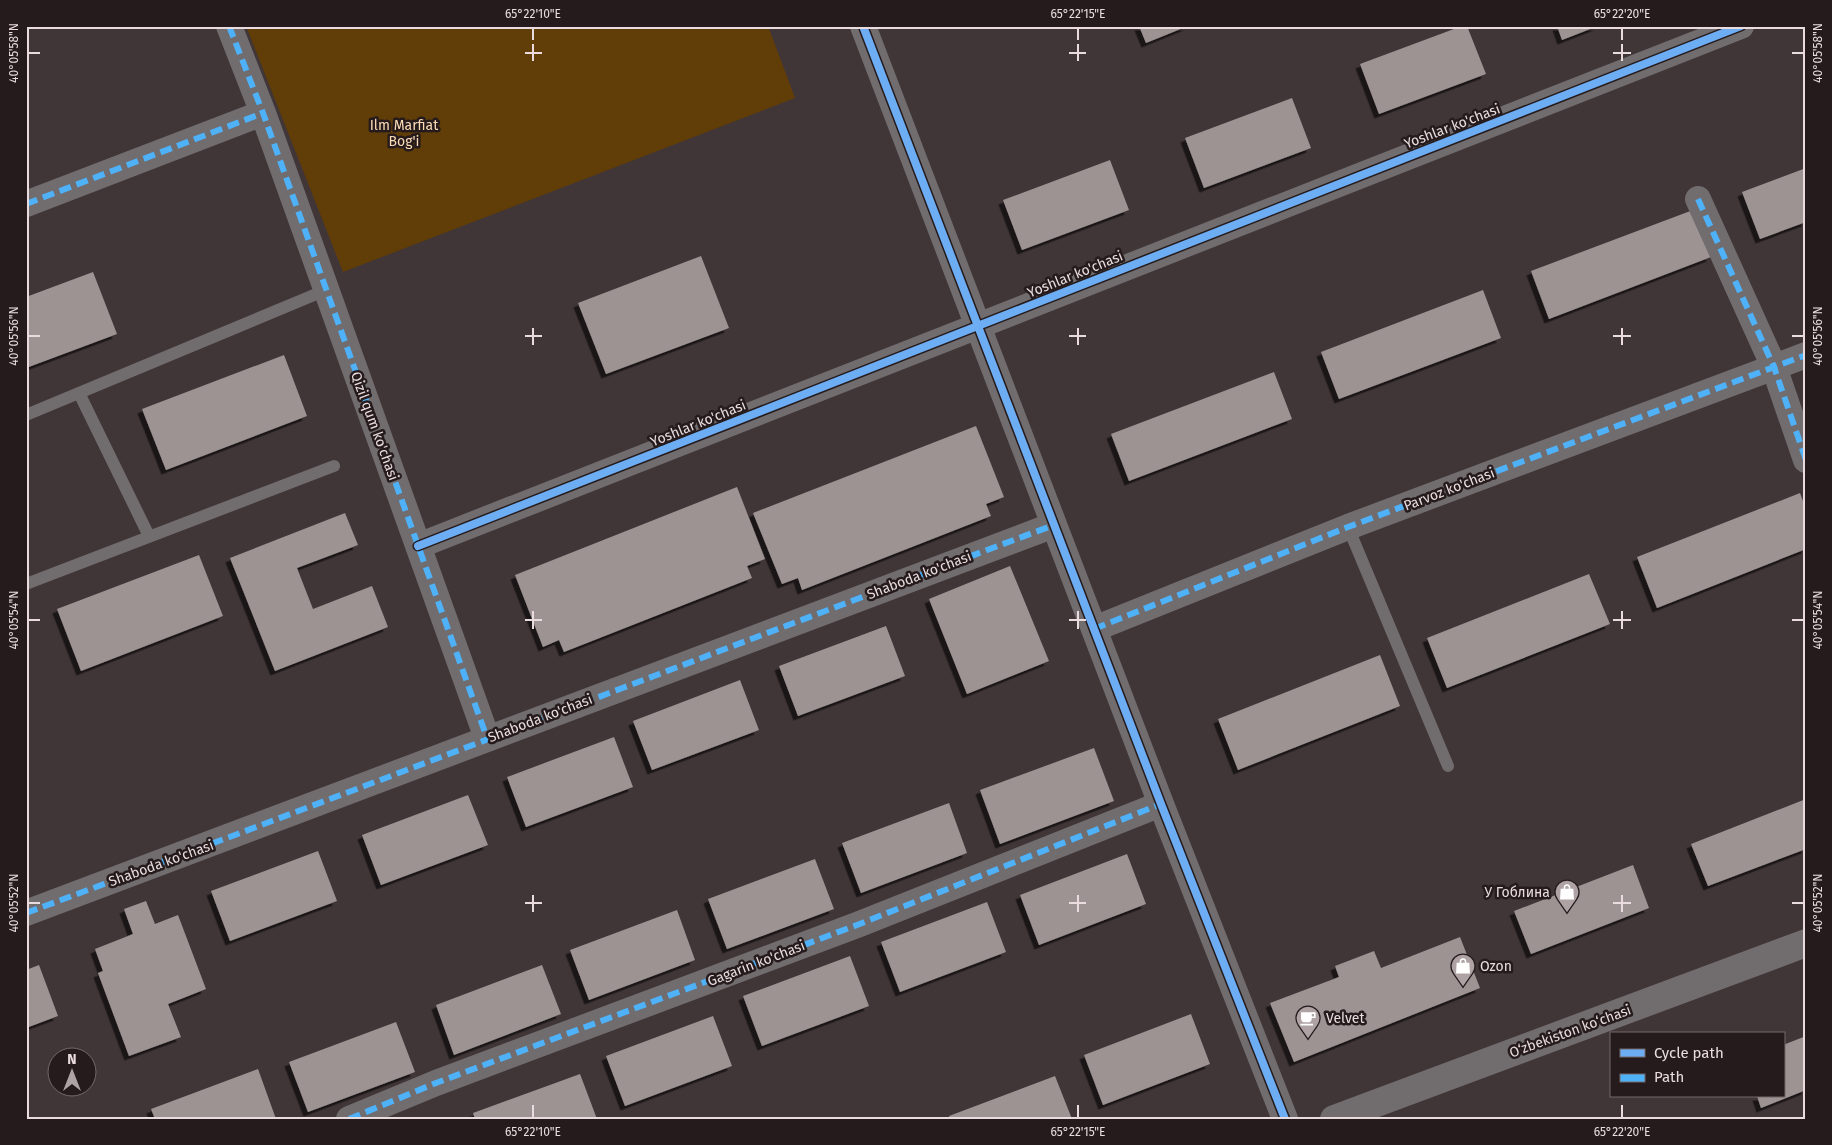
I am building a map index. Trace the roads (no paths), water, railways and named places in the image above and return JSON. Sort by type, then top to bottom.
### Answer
[{"type":"street","name":"Qizil qum ko'chasi","points":[[230,26],[263,113],[487,738]]},
{"type":"street","points":[[863,26],[1161,804],[1285,1119]]},
{"type":"street","name":"Yoshlar ko'chasi","points":[[418,546],[1741,26]]},
{"type":"street","points":[[26,204],[263,113]]},
{"type":"street","points":[[1698,199],[1774,367],[1806,460]]},
{"type":"street","name":"Parvoz ko'chasi","points":[[1094,629],[1348,527],[1806,355]]},
{"type":"street","name":"Shaboda ko'chasi","points":[[26,913],[327,801],[487,738],[1054,524]]},
{"type":"street","name":"Gagarin ko'chasi","points":[[349,1119],[436,1083],[856,925],[1161,804]]},
{"type":"street","name":"O‘zbekiston ko‘chasi","points":[[1334,1119],[1806,943]]},
{"type":"lane","points":[[26,415],[326,290]]},
{"type":"lane","points":[[79,393],[150,536]]},
{"type":"lane","points":[[26,584],[334,466]]},
{"type":"lane","points":[[1348,527],[1448,766]]},
{"type":"place","name":"У Гоблина","points":[[1567,913]]},
{"type":"place","name":"Ozon","points":[[1463,987]]},
{"type":"place","name":"Velvet","points":[[1308,1039]]},
{"type":"park label","name":"Ilm Marfiat Bog'i","points":[[404,134]]}]
